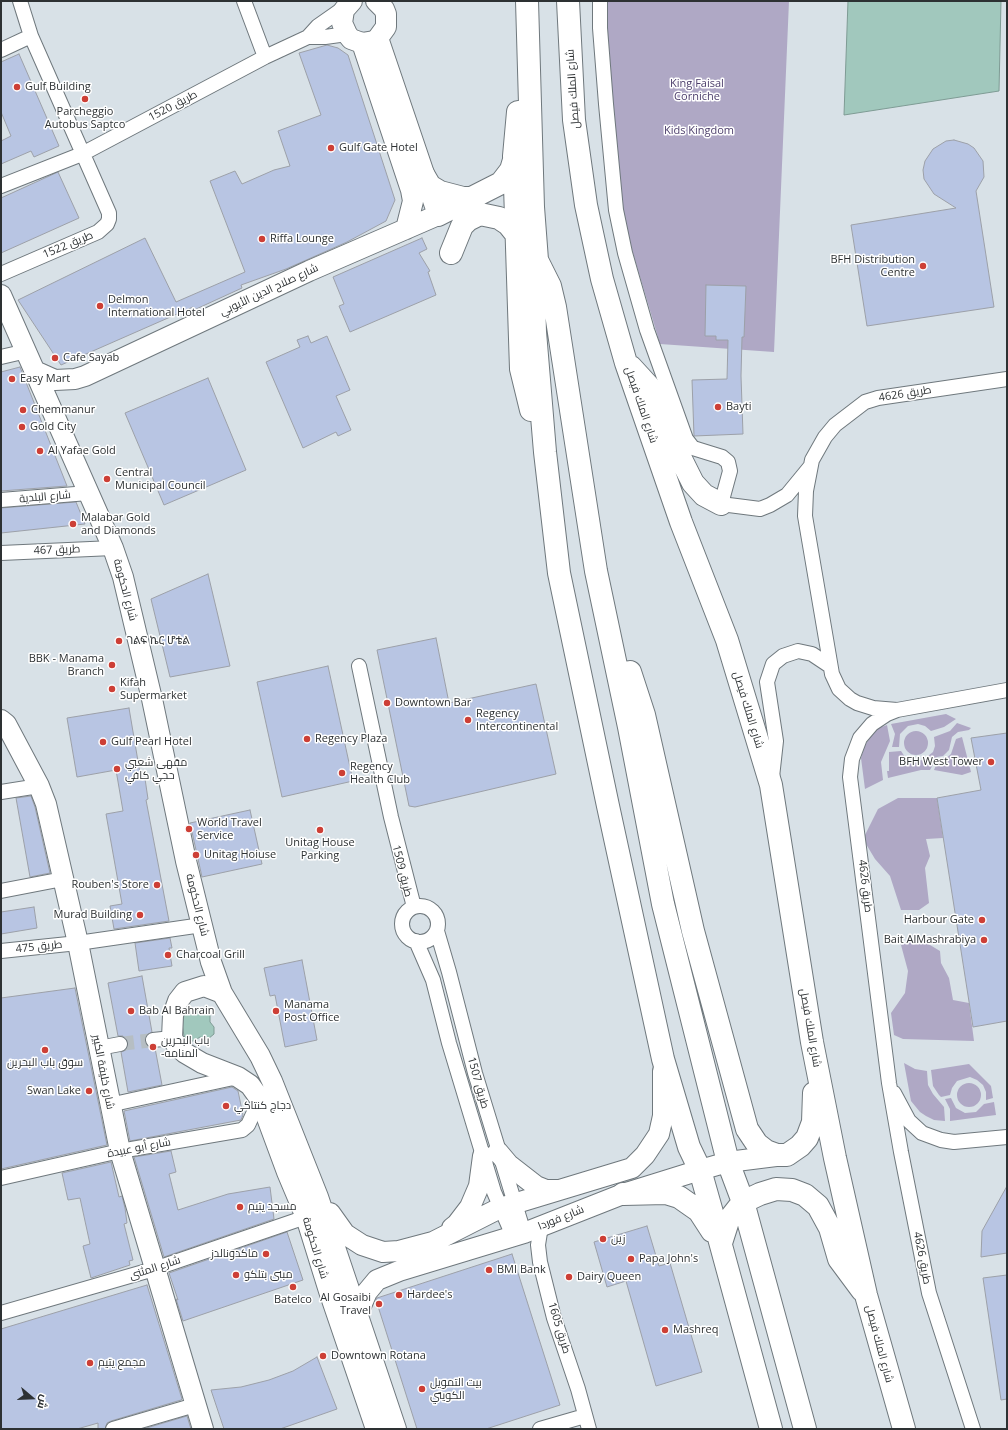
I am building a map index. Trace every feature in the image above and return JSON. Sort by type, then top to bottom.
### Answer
[{"type":"highway","name":"شارع الملك فيصل","points":[[568,1],[574,120],[586,205],[602,279],[626,363],[681,522],[727,640],[771,785],[812,1042],[835,1158],[866,1296],[904,1429]]},
{"type":"highway","points":[[527,3],[514,156],[521,369],[528,401],[545,452]]},
{"type":"highway","points":[[527,3],[533,207],[537,260],[534,297],[535,332],[545,452],[559,573],[663,1059],[689,1147],[700,1170],[771,1429]]},
{"type":"highway","points":[[438,215],[474,198],[504,180],[511,170],[514,156]]},
{"type":"highway","points":[[423,174],[430,186],[440,192],[457,197],[474,198]]},
{"type":"highway","points":[[451,253],[462,226],[468,220],[480,214],[499,218],[508,224],[516,234]]},
{"type":"highway","points":[[537,260],[550,286],[555,307],[596,571],[629,726],[663,904],[728,1162],[743,1202],[805,1429]]},
{"type":"highway","points":[[626,363],[653,391],[682,461],[693,483],[704,495],[721,504]]},
{"type":"highway","points":[[596,571],[644,715],[693,931],[747,1129],[757,1144],[766,1151],[777,1155],[787,1155],[800,1146],[807,1138],[813,1122],[815,1098],[812,1042]]},
{"type":"highway","points":[[619,1184],[679,1197],[699,1211],[721,1243]]},
{"type":"highway","points":[[721,1243],[728,1221],[743,1202],[760,1194],[776,1189],[792,1190],[805,1195],[818,1206],[830,1228],[839,1259],[866,1296]]},
{"type":"main road","points":[[362,38],[386,27],[387,21],[384,8],[376,1]]},
{"type":"main road","points":[[350,3],[344,10],[342,23],[362,38],[423,174],[438,215]]},
{"type":"main road","points":[[362,38],[411,190],[413,202],[406,229]]},
{"type":"main road","name":"شارع صلاح الدين الأيوبي","points":[[35,371],[55,380],[75,379],[85,376],[309,271],[438,215]]},
{"type":"main road","name":"شارع الحكومة","points":[[1,295],[113,548],[123,577],[152,698],[185,854],[211,962],[222,994],[263,1062],[318,1197],[396,1429]]},
{"type":"main road","name":"شارع خليفة الكبير","points":[[1,720],[6,724],[39,786],[46,804],[78,943],[109,1105],[120,1151],[203,1429]]},
{"type":"main road","name":"شارع الحكومة","points":[[222,994],[204,986],[186,992],[178,1001],[163,1039],[177,1046],[202,1063],[238,1077],[250,1085],[260,1099],[287,1172],[306,1217],[329,1292],[376,1429]]},
{"type":"main road","points":[[619,1184],[653,1146],[659,1134],[663,1116],[663,1059]]},
{"type":"main road","points":[[433,1242],[458,1224],[470,1207],[490,1154],[509,1165],[536,1186],[546,1190],[562,1190]]},
{"type":"main road","name":"شارع فوردا","points":[[318,1197],[345,1234],[362,1245],[383,1252],[399,1252],[433,1242],[507,1206],[562,1190],[619,1184],[700,1170],[728,1162],[787,1155]]},
{"type":"main road","name":"شارع فوردا","points":[[357,1315],[367,1292],[377,1280],[399,1271],[526,1232],[619,1184]]},
{"type":"street","name":"طريق 1522","points":[[1,274],[98,232],[107,224],[109,213],[31,36],[20,1]]},
{"type":"street","points":[[244,1],[265,57]]},
{"type":"street","points":[[600,1],[600,28],[616,210],[631,276],[646,330],[677,419],[690,446],[706,453],[722,457],[728,462],[730,471],[721,504]]},
{"type":"street","name":"طريق 1520","points":[[82,154],[265,57],[308,37],[318,26],[350,3]]},
{"type":"street","points":[[1,50],[31,36]]},
{"type":"street","name":"طريق 1520","points":[[308,37],[362,38]]},
{"type":"street","points":[[1,186],[82,154]]},
{"type":"street","points":[[1,357],[27,351]]},
{"type":"street","name":"طريق 4626","points":[[721,504],[760,508],[770,505],[787,495],[810,466],[825,437],[835,425],[865,402],[878,398],[1007,379]]},
{"type":"street","name":"طريق 4626","points":[[810,466],[806,491],[805,516],[830,666],[839,688],[850,699],[865,706],[897,710]]},
{"type":"street","name":"شارع البلدية","points":[[1,500],[88,493]]},
{"type":"street","name":"طريق 467","points":[[1,553],[113,548]]},
{"type":"street","points":[[771,785],[776,741],[767,682],[773,664],[783,656],[798,651],[812,654],[830,666]]},
{"type":"street","name":"طريق 1509","points":[[359,666],[395,834],[413,908]]},
{"type":"street","name":"طريق 4626","points":[[973,1429],[929,1294],[889,1083],[850,777],[856,748],[867,729],[877,720],[897,710],[1007,690]]},
{"type":"street","points":[[1,792],[39,786]]},
{"type":"street","points":[[1,891],[63,879]]},
{"type":"street","points":[[423,906],[432,910],[438,920],[437,931],[426,941],[416,942],[407,936],[403,929],[404,916],[413,908],[423,906]]},
{"type":"street","name":"طريق 475","points":[[1,951],[78,943],[202,925]]},
{"type":"street","name":"طريق 1507","points":[[437,931],[475,1073],[490,1154]]},
{"type":"street","name":"طريق 1507","points":[[416,942],[433,980],[449,1044],[490,1154],[507,1206],[526,1232]]},
{"type":"street","points":[[98,1048],[120,1044]]},
{"type":"street","points":[[109,1105],[238,1077]]},
{"type":"street","name":"طريق 4626","points":[[889,1083],[909,1121],[922,1133],[941,1140],[954,1142],[1007,1137]]},
{"type":"street","name":"شارع أبو عبيدة","points":[[1,1178],[120,1151],[242,1130],[248,1125],[260,1099]]},
{"type":"street","name":"شارع المثنى","points":[[1,1313],[154,1269],[306,1217]]},
{"type":"street","name":"طريق 1605","points":[[526,1232],[538,1245],[540,1262],[554,1318],[587,1423]]},
{"type":"street","points":[[113,1429],[195,1406]]},
{"type":"street","points":[[540,1429],[587,1423]]},
{"type":"green space","name":"King Faisal Corniche","points":[[607,1],[789,1],[774,352],[660,344],[624,223],[609,111]]},
{"type":"green space","points":[[946,714],[956,719],[944,727],[931,731],[925,726],[918,724],[908,726],[900,734],[899,747],[892,747],[895,734],[891,724]]},
{"type":"green space","points":[[957,723],[971,728],[969,730],[958,732],[952,737],[949,750],[943,756],[937,757],[930,770],[921,770],[888,778],[887,771],[889,771],[889,752],[901,751],[905,757],[914,761],[923,760],[933,752],[935,746],[934,737],[950,731]]},
{"type":"green space","points":[[887,725],[890,741],[881,762],[883,780],[865,789],[861,758],[865,745],[876,729]]},
{"type":"green space","points":[[916,731],[925,734],[928,743],[925,752],[916,755],[907,752],[904,743],[907,734]]},
{"type":"green space","points":[[962,737],[971,772],[962,775],[934,770],[937,763],[944,760],[951,754],[956,739]]},
{"type":"green space","points":[[898,798],[937,798],[943,838],[926,839],[930,856],[925,868],[929,903],[919,910],[901,910],[890,876],[875,859],[863,839],[878,809]]},
{"type":"green space","points":[[920,939],[940,951],[941,963],[949,978],[953,1000],[969,1003],[974,1041],[903,1039],[894,1035],[891,1013],[905,993],[908,971],[901,945]]},
{"type":"green space","points":[[904,1063],[915,1069],[927,1071],[928,1085],[933,1094],[944,1107],[945,1121],[934,1120],[926,1116],[920,1112],[911,1101]]},
{"type":"green space","points":[[969,1064],[991,1086],[993,1098],[986,1100],[986,1092],[983,1085],[970,1077],[957,1081],[952,1088],[950,1095],[941,1097],[933,1086],[931,1070]]},
{"type":"green space","points":[[969,1083],[978,1086],[981,1095],[978,1104],[969,1107],[960,1104],[957,1095],[960,1086]]},
{"type":"green space","points":[[951,1098],[956,1108],[965,1113],[976,1112],[984,1104],[994,1102],[996,1115],[950,1121],[950,1109],[945,1099]]},
{"type":"shaded area","points":[[848,1],[1001,1],[999,91],[844,115]]},
{"type":"shaded area","points":[[199,1009],[206,1010],[210,1013],[210,1022],[214,1027],[214,1034],[208,1039],[200,1037],[194,1041],[189,1041],[184,1036],[181,1018],[186,1013],[194,1013]]},
{"type":"building","name":"Gulf Gate Hotel","points":[[327,45],[338,48],[348,55],[395,200],[386,221],[347,242],[286,269],[241,285],[242,288],[194,310],[193,307],[61,365],[18,300],[145,238],[176,302],[245,272],[210,181],[235,171],[242,184],[274,170],[290,166],[278,131],[321,115],[299,53]]},
{"type":"building","name":"Gulf Building","points":[[19,54],[59,146],[34,157],[31,151],[1,164],[1,141],[11,136],[1,112],[1,62]]},
{"type":"building","name":"BFH Distribution Centre","points":[[954,140],[968,144],[974,148],[983,161],[984,177],[976,191],[994,307],[867,326],[851,225],[956,208],[934,194],[924,179],[923,170],[925,161],[933,149],[946,141]]},
{"type":"building","points":[[58,172],[79,218],[1,253],[1,198]]},
{"type":"building","points":[[422,238],[427,249],[419,253],[430,271],[428,272],[436,295],[350,332],[339,306],[344,304],[333,277]]},
{"type":"building","points":[[706,285],[746,286],[741,376],[743,434],[694,436],[692,380],[727,379],[728,340],[716,340],[716,336],[705,336]]},
{"type":"building","points":[[308,336],[311,343],[327,336],[350,390],[336,396],[351,430],[338,436],[336,432],[303,448],[266,362],[300,347],[297,340]]},
{"type":"building","name":"Gold City","points":[[20,367],[67,486],[1,491],[1,372]]},
{"type":"building","points":[[208,378],[246,470],[164,505],[125,413]]},
{"type":"building","points":[[76,502],[85,524],[1,533],[1,508]]},
{"type":"building","points":[[208,574],[230,666],[170,677],[151,599]]},
{"type":"building","name":"Regency Intercontinental","points":[[436,638],[449,703],[536,684],[556,774],[415,807],[409,806],[377,650]]},
{"type":"building","name":"Regency Plaza","points":[[328,666],[353,781],[282,797],[257,682]]},
{"type":"building","points":[[129,708],[140,773],[144,772],[148,799],[146,800],[169,921],[114,929],[110,906],[122,904],[106,814],[123,811],[116,770],[77,777],[67,718]]},
{"type":"building","name":"Harbour Gate","points":[[1007,733],[1007,1021],[973,1027],[937,798],[981,790],[971,738]]},
{"type":"building","points":[[31,796],[35,807],[50,873],[30,877],[16,798]]},
{"type":"building","points":[[250,810],[262,864],[202,877],[190,823]]},
{"type":"building","points":[[34,907],[37,928],[1,934],[1,912]]},
{"type":"building","points":[[170,938],[172,948],[169,948],[172,966],[139,971],[135,943]]},
{"type":"building","points":[[302,960],[317,1040],[285,1047],[275,995],[270,996],[264,968]]},
{"type":"building","name":"Bab Al Bahrain","points":[[142,976],[152,1032],[145,1036],[145,1041],[149,1048],[155,1048],[162,1085],[128,1092],[121,1052],[126,1050],[128,1043],[123,1036],[118,1036],[108,983]]},
{"type":"building","name":"سوق باب البحرين","points":[[75,988],[107,1145],[1,1169],[1,998]]},
{"type":"building","points":[[232,1087],[238,1091],[243,1115],[241,1120],[130,1141],[124,1111]]},
{"type":"building","points":[[171,1151],[176,1172],[169,1174],[178,1210],[228,1194],[270,1187],[274,1219],[164,1257],[134,1157]]},
{"type":"building","points":[[111,1162],[119,1197],[122,1196],[125,1208],[127,1223],[124,1224],[133,1260],[129,1261],[130,1265],[91,1278],[83,1246],[90,1244],[80,1198],[68,1200],[62,1173]]},
{"type":"building","points":[[1007,1186],[1007,1253],[981,1257],[982,1231]]},
{"type":"building","name":"Mashreq","points":[[647,1226],[659,1266],[670,1263],[702,1372],[656,1386],[626,1281],[607,1287],[594,1242]]},
{"type":"building","name":"مبنى بتلكو","points":[[287,1232],[303,1280],[183,1321],[169,1273]]},
{"type":"building","points":[[512,1254],[560,1405],[486,1429],[417,1429],[376,1300],[377,1298]]},
{"type":"building","points":[[1007,1275],[1007,1399],[1001,1400],[983,1278]]},
{"type":"building","name":"مجمع يتيم","points":[[147,1285],[182,1399],[181,1400],[111,1421],[107,1423],[105,1429],[98,1429],[98,1423],[77,1429],[1,1429],[1,1329]]},
{"type":"building","points":[[317,1357],[337,1409],[280,1429],[224,1429],[211,1390],[241,1387],[269,1380],[293,1371]]},
{"type":"building","points":[[187,1416],[191,1429],[143,1429]]},
{"type":"tunnel","points":[[120,1044],[153,1040]]},
{"type":"place","name":"Gulf Building","points":[[17,87]]},
{"type":"place","name":"Parcheggio Autobus Saptco","points":[[85,99]]},
{"type":"place","name":"Gulf Gate Hotel","points":[[331,148]]},
{"type":"place","name":"Riffa Lounge","points":[[262,239]]},
{"type":"place","name":"BFH Distribution Centre","points":[[923,266]]},
{"type":"place","name":"Delmon International Hotel","points":[[100,306]]},
{"type":"place","name":"Cafe Sayab","points":[[55,358]]},
{"type":"place","name":"Easy Mart","points":[[12,379]]},
{"type":"place","name":"Bayti","points":[[718,407]]},
{"type":"place","name":"Chemmanur","points":[[23,410]]},
{"type":"place","name":"Gold City","points":[[22,427]]},
{"type":"place","name":"Al Yafae Gold","points":[[40,451]]},
{"type":"place","name":"Central Municipal Council","points":[[107,479]]},
{"type":"place","name":"Malabar Gold and Diamonds","points":[[73,524]]},
{"type":"place","name":"ገልፍ ኬር ሆቴል","points":[[119,641]]},
{"type":"place","name":"BBK - Manama Branch","points":[[112,665]]},
{"type":"place","name":"Kifah Supermarket","points":[[112,689]]},
{"type":"place","name":"Downtown Bar","points":[[387,703]]},
{"type":"place","name":"Regency Intercontinental","points":[[468,720]]},
{"type":"place","name":"Regency Plaza","points":[[307,739]]},
{"type":"place","name":"Gulf Pearl Hotel","points":[[103,742]]},
{"type":"place","name":"BFH West Tower","points":[[991,762]]},
{"type":"place","name":"مقهى شعبي حجي كافي","points":[[117,769]]},
{"type":"place","name":"Regency Health Club","points":[[342,773]]},
{"type":"place","name":"World Travel Service","points":[[189,829]]},
{"type":"place","name":"Unitag House Parking","points":[[320,830]]},
{"type":"place","name":"Unitag Hoiuse","points":[[196,855]]},
{"type":"place","name":"Rouben's Store","points":[[157,885]]},
{"type":"place","name":"Murad Building","points":[[140,915]]},
{"type":"place","name":"Harbour Gate","points":[[982,920]]},
{"type":"place","name":"Bait AlMashrabiya","points":[[984,940]]},
{"type":"place","name":"Charcoal Grill","points":[[168,955]]},
{"type":"place","name":"Bab Al Bahrain","points":[[131,1011]]},
{"type":"place","name":"Manama Post Office","points":[[276,1011]]},
{"type":"place","name":"باب البحرين -المنامه","points":[[153,1047]]},
{"type":"place","name":"سوق باب البحرين","points":[[45,1050]]},
{"type":"place","name":"Swan Lake","points":[[89,1091]]},
{"type":"place","name":"دجاج كنتاكي","points":[[226,1106]]},
{"type":"place","name":"مسجد يتيم","points":[[240,1207]]},
{"type":"place","name":"زين","points":[[603,1239]]},
{"type":"place","name":"ماكدونالدز","points":[[266,1254]]},
{"type":"place","name":"Papa John's","points":[[631,1259]]},
{"type":"place","name":"BMI Bank","points":[[489,1270]]},
{"type":"place","name":"مبنى بتلكو","points":[[236,1275]]},
{"type":"place","name":"Dairy Queen","points":[[569,1277]]},
{"type":"place","name":"Batelco","points":[[293,1287]]},
{"type":"place","name":"Hardee's","points":[[399,1295]]},
{"type":"place","name":"Al Gosaibi Travel","points":[[379,1304]]},
{"type":"place","name":"Mashreq","points":[[665,1330]]},
{"type":"place","name":"Downtown Rotana","points":[[323,1356]]},
{"type":"place","name":"مجمع يتيم","points":[[90,1363]]},
{"type":"place","name":"بيت التمويل الكويتي","points":[[422,1389]]},
{"type":"park label","name":"Kids Kingdom","points":[[699,131]]}]
